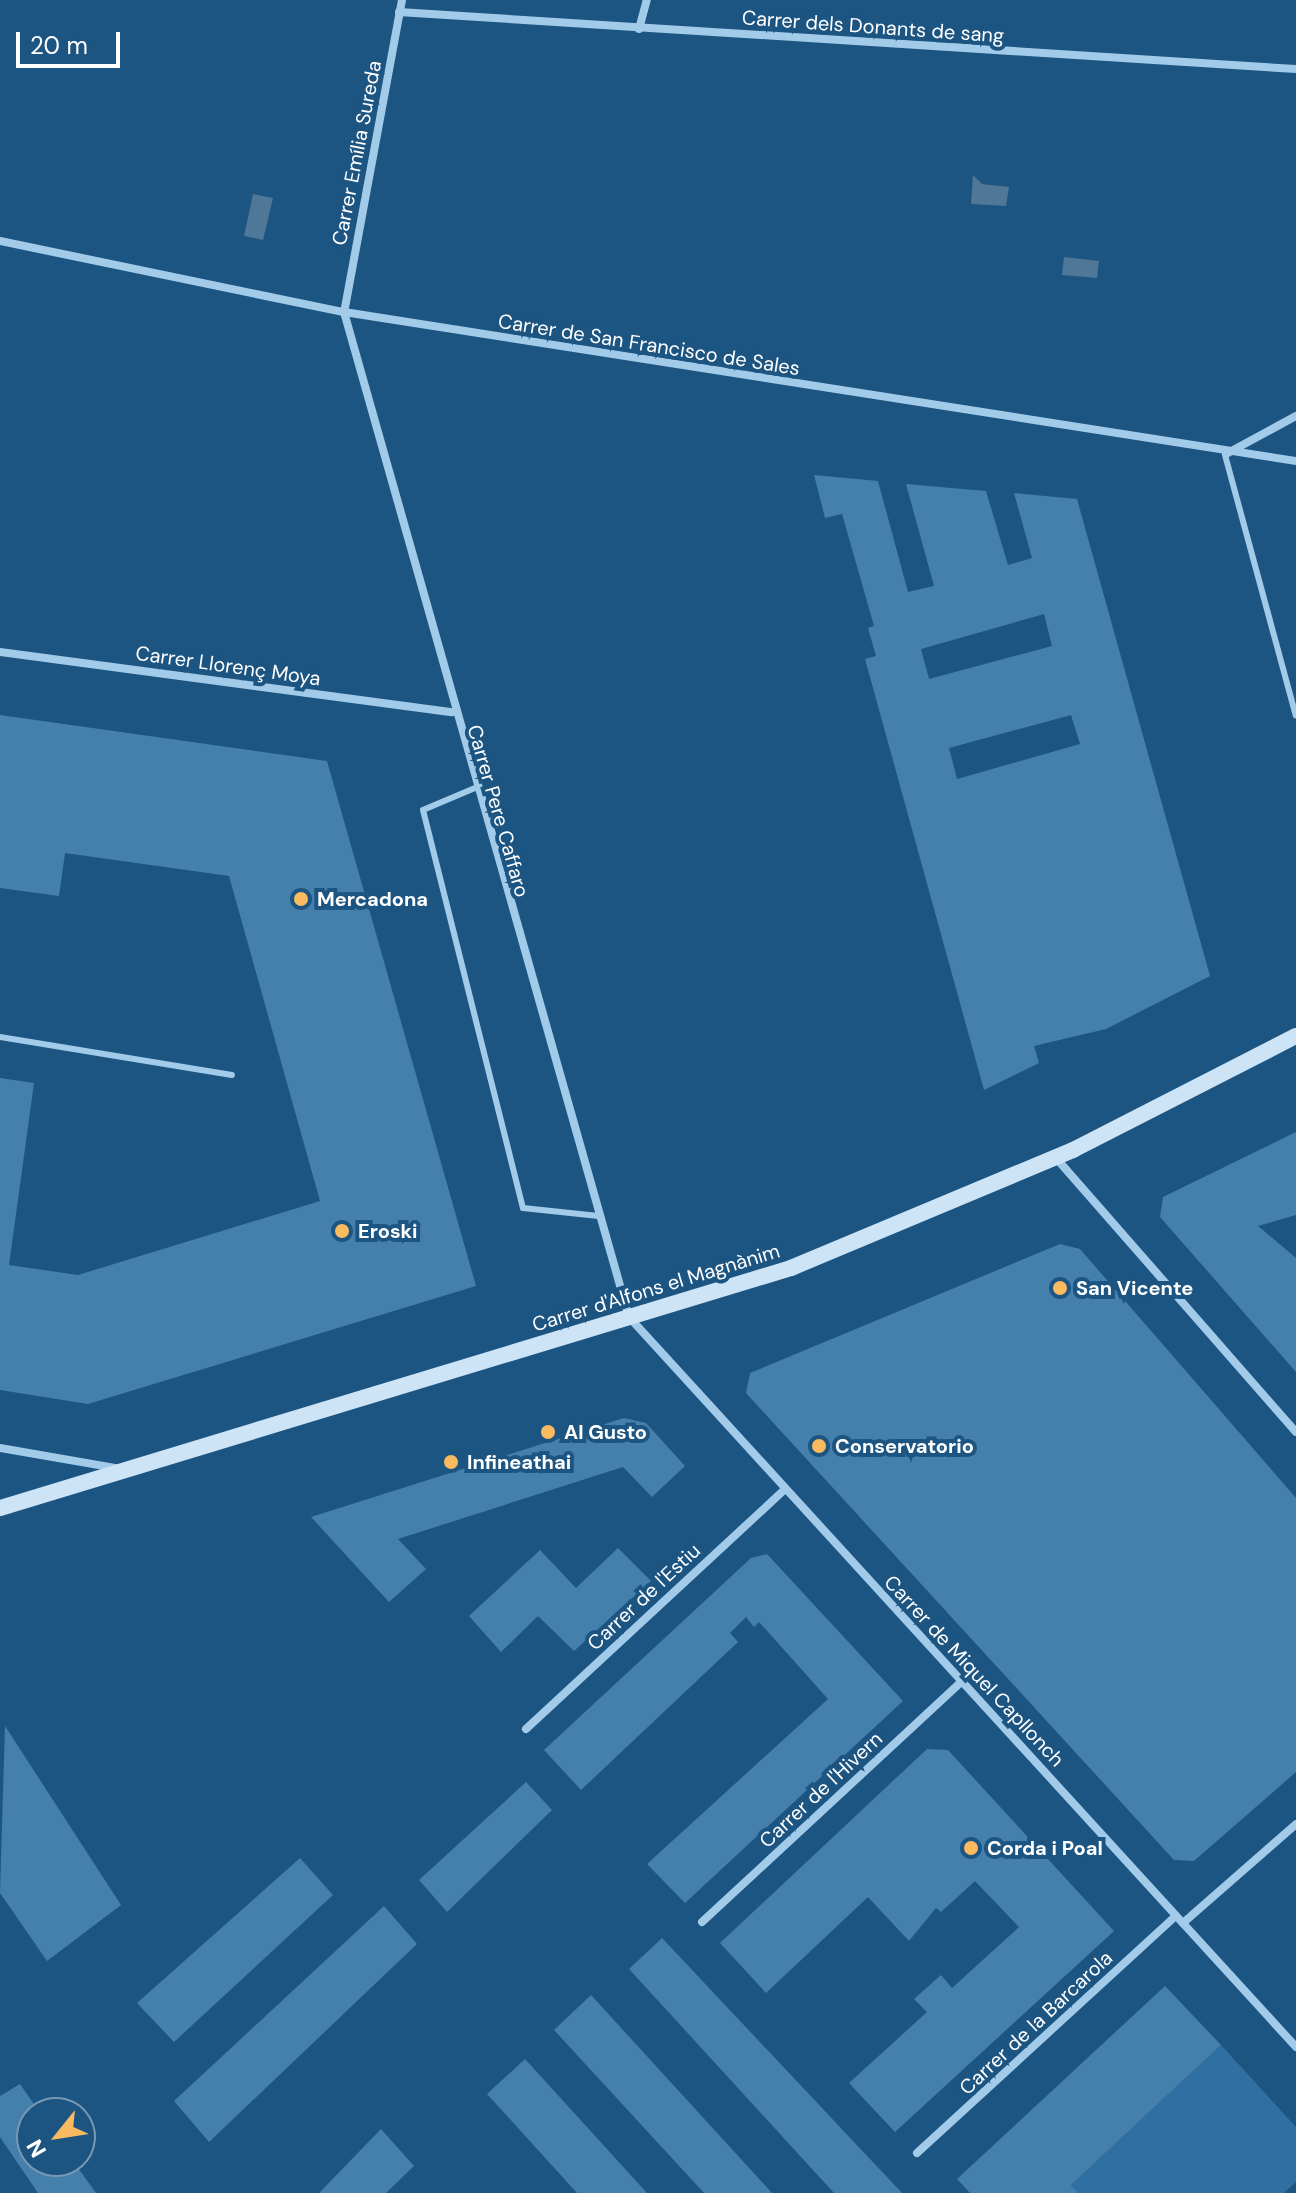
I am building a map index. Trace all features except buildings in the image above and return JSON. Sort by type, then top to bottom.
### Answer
[{"type":"main road","name":"Carrer d'Alfons el Magnànim","points":[[0,1508],[791,1268],[1056,1157],[1296,1036]]},
{"type":"street","name":"Carrer Emília Sureda","points":[[344,312],[402,0]]},
{"type":"street","points":[[639,29],[647,0]]},
{"type":"street","name":"Carrer dels Donants de sang","points":[[399,12],[1296,69]]},
{"type":"street","name":"Carrer de San Francisco de Sales","points":[[0,241],[344,312],[1225,455],[1296,461]]},
{"type":"street","name":"Carrer Pere Caffaro","points":[[344,312],[452,712],[629,1317]]},
{"type":"street","points":[[1225,455],[1296,416]]},
{"type":"street","name":"Carrer Llorenç Moya","points":[[0,652],[452,712]]},
{"type":"street","points":[[1056,1157],[1296,1432]]},
{"type":"street","name":"Carrer de Miquel Capllonch","points":[[629,1317],[1296,2047]]},
{"type":"street","points":[[0,1448],[125,1470]]},
{"type":"street","name":"Carrer de l'Estiu","points":[[526,1729],[785,1489]]},
{"type":"street","name":"Carrer de l'Hivern","points":[[702,1922],[962,1681]]},
{"type":"street","name":"Carrer de la Barcarola","points":[[917,2153],[1179,1919],[1296,1824]]},
{"type":"lane","points":[[1225,455],[1296,716]]},
{"type":"lane","points":[[475,788],[423,810],[523,1208],[599,1216]]},
{"type":"lane","points":[[0,1037],[232,1075]]},
{"type":"shaded area","points":[[973,175],[982,184],[1009,187],[1006,206],[971,204]]},
{"type":"shaded area","points":[[253,194],[273,198],[263,240],[244,236]]},
{"type":"shaded area","points":[[1064,257],[1099,261],[1097,278],[1062,275]]},
{"type":"shaded area","points":[[1221,2045],[1296,2127],[1296,2182],[1284,2193],[1078,2193],[1071,2185]]},
{"type":"place","name":"Mercadona","points":[[301,899]]},
{"type":"place","name":"Eroski","points":[[342,1231]]},
{"type":"place","name":"San Vicente","points":[[1060,1288]]},
{"type":"place","name":"Al Gusto","points":[[548,1432]]},
{"type":"place","name":"Conservatorio","points":[[819,1446]]},
{"type":"place","name":"Infineathai","points":[[451,1462]]},
{"type":"place","name":"Corda i Poal","points":[[971,1848]]}]
